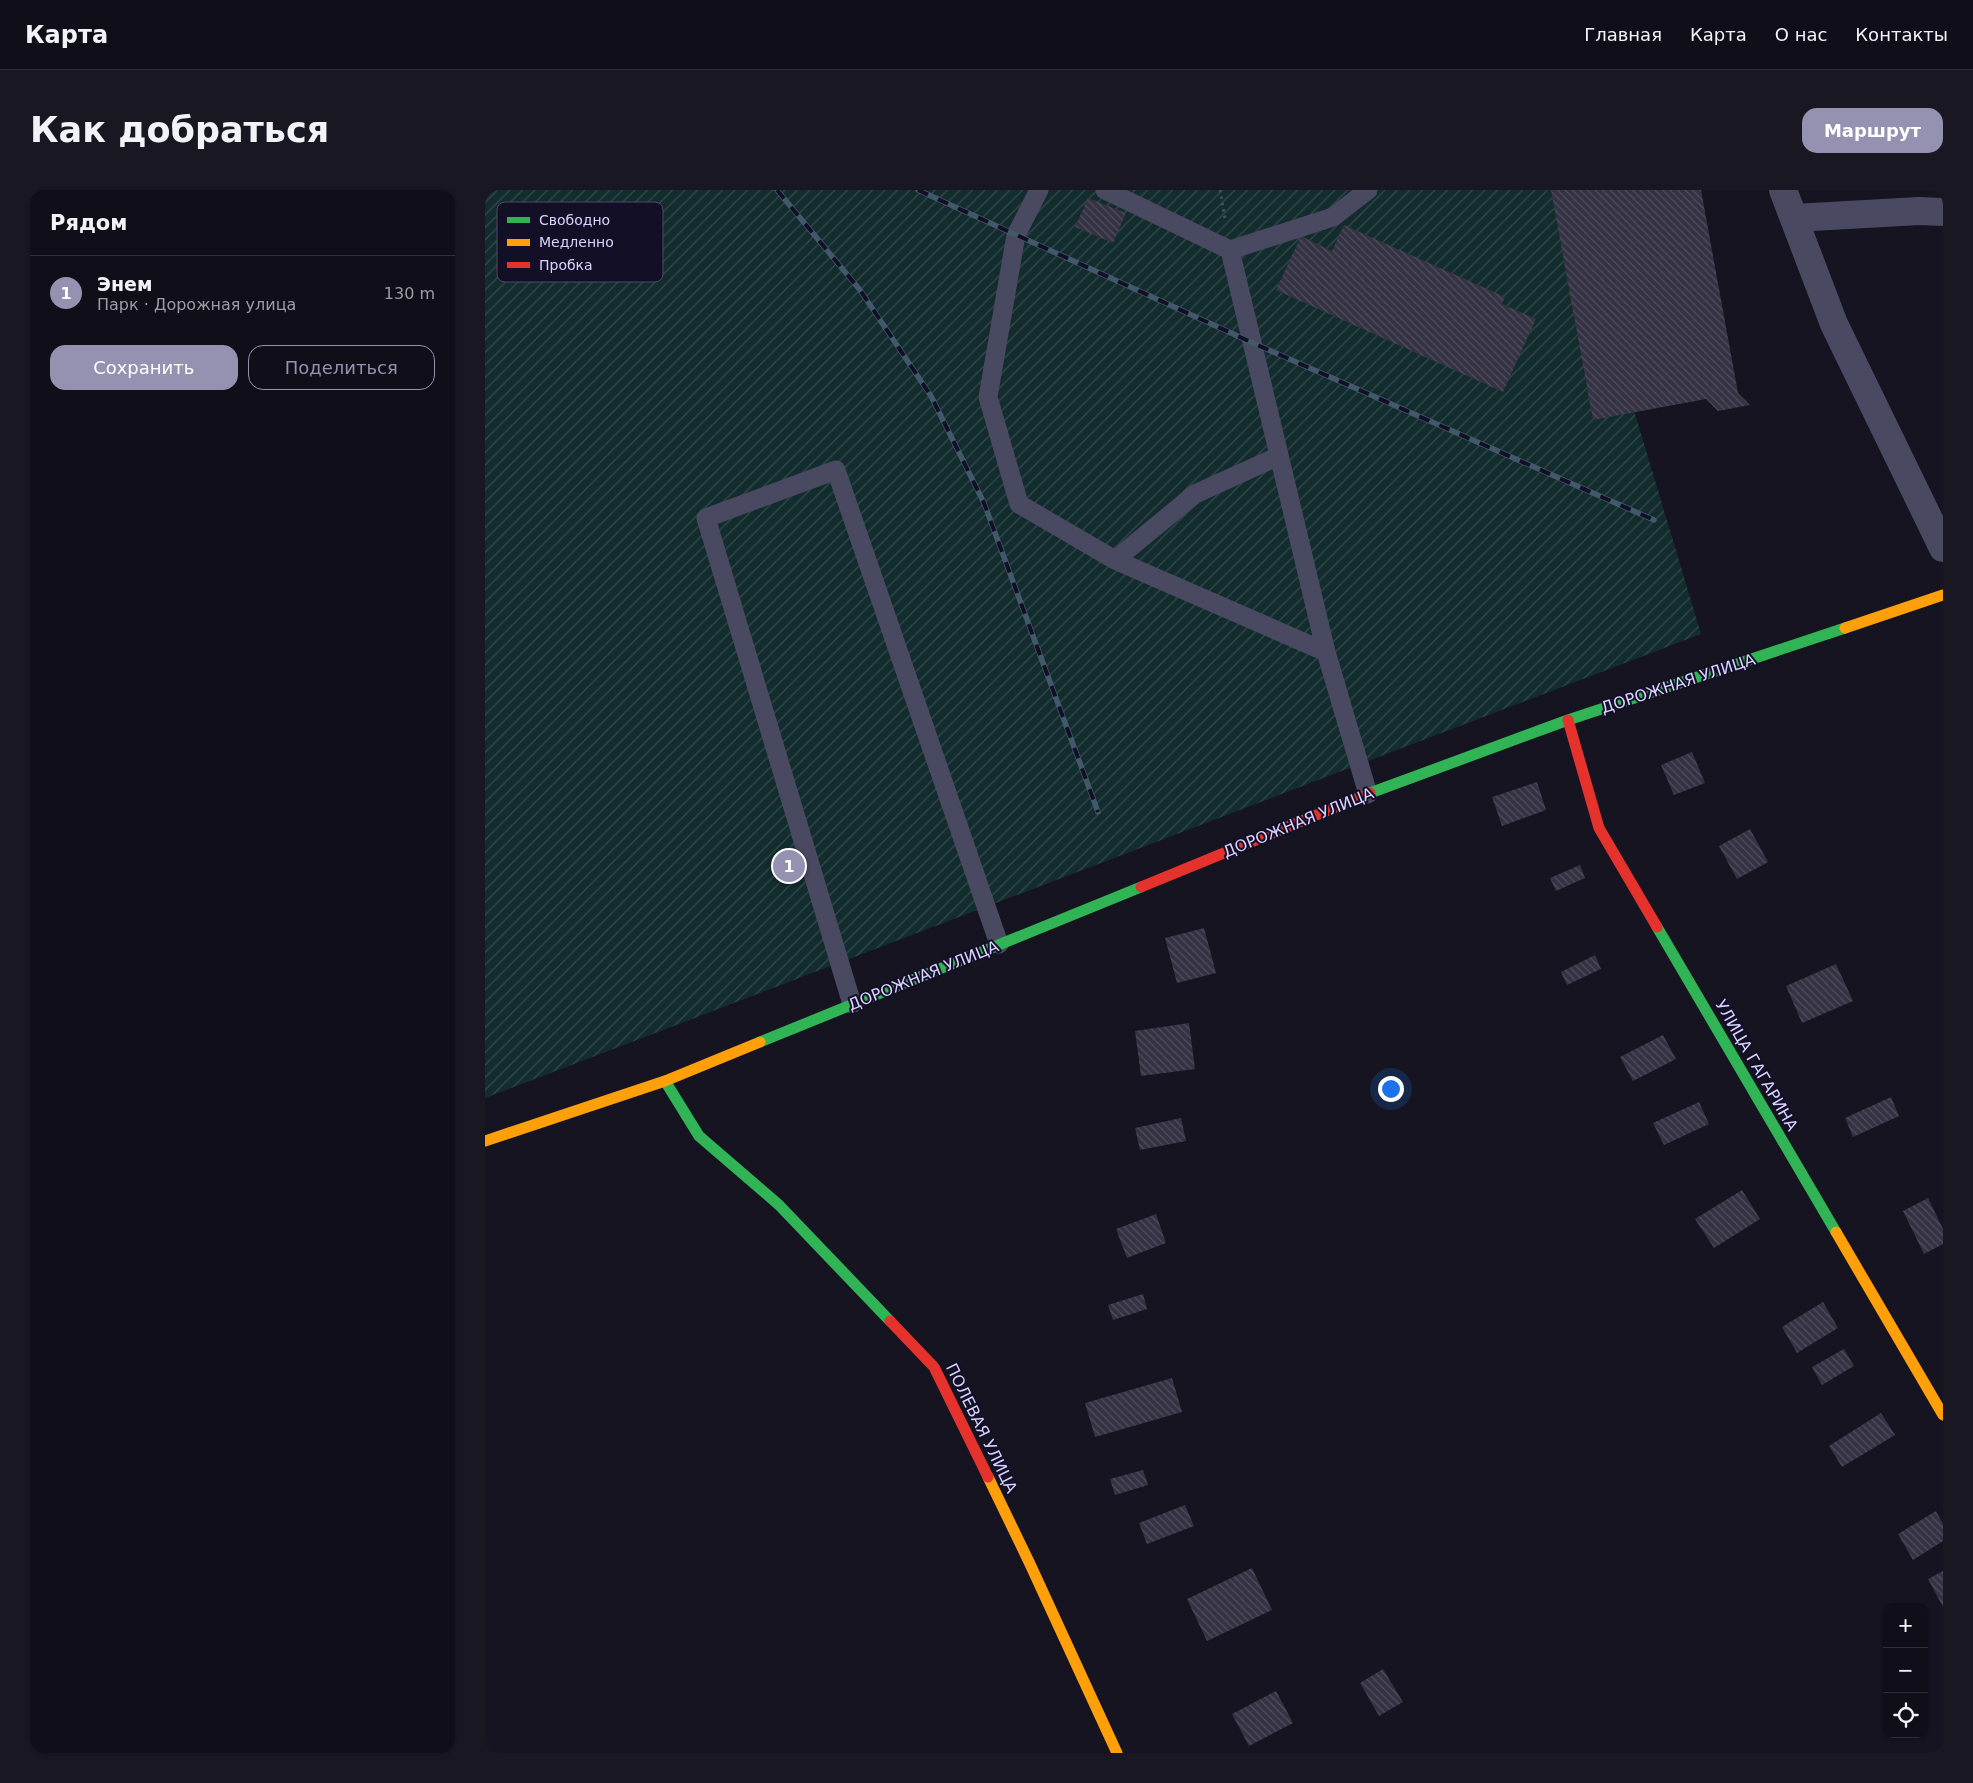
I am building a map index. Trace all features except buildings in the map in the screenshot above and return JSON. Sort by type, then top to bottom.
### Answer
[{"type":"street","points":[[1783,190],[1834,324],[1943,548]]},
{"type":"street","points":[[1794,218],[1919,211],[1943,212]]},
{"type":"street","name":"ДОРОЖНАЯ УЛИЦА","points":[[485,1141],[665,1081],[1368,794],[1567,720],[1943,595]]},
{"type":"street","name":"УЛИЦА ГАГАРИНА","points":[[1567,720],[1599,828],[1943,1415]]},
{"type":"street","name":"ПОЛЕВАЯ УЛИЦА","points":[[665,1081],[699,1136],[779,1206],[934,1367],[1030,1564],[1117,1753]]},
{"type":"lane","points":[[1039,190],[1016,235],[987,397],[1019,504],[1115,560],[1326,652]]},
{"type":"lane","points":[[1105,190],[1230,250],[1333,218],[1368,190]]},
{"type":"lane","points":[[1230,250],[1326,652],[1368,794]]},
{"type":"lane","points":[[1115,560],[1195,494],[1279,456]]},
{"type":"lane","points":[[852,1004],[706,518],[836,470],[999,944]]},
{"type":"green space","points":[[485,190],[1568,190],[1701,634],[485,1098]]},
{"type":"railway","points":[[777,190],[860,290],[931,396],[984,503],[1098,812]]},
{"type":"railway","points":[[918,190],[1253,343],[1654,520]]},
{"type":"traffic: fast","points":[[1370,793],[1568,720],[1845,628]]},
{"type":"traffic: fast","points":[[760,1042],[1141,887]]},
{"type":"traffic: fast","points":[[1657,927],[1836,1232]]},
{"type":"traffic: fast","points":[[665,1081],[699,1136],[779,1205],[890,1321]]},
{"type":"traffic: slow","points":[[1845,628],[1943,595]]},
{"type":"traffic: slow","points":[[485,1141],[665,1081],[760,1042]]},
{"type":"traffic: slow","points":[[1836,1232],[1943,1415]]},
{"type":"traffic: slow","points":[[988,1477],[1117,1753]]},
{"type":"traffic: jam","points":[[1568,720],[1599,828],[1657,927]]},
{"type":"traffic: jam","points":[[1141,887],[1370,793]]},
{"type":"traffic: jam","points":[[890,1321],[934,1367],[988,1477]]},
{"type":"place","name":"Энем","points":[[789,866]]}]
